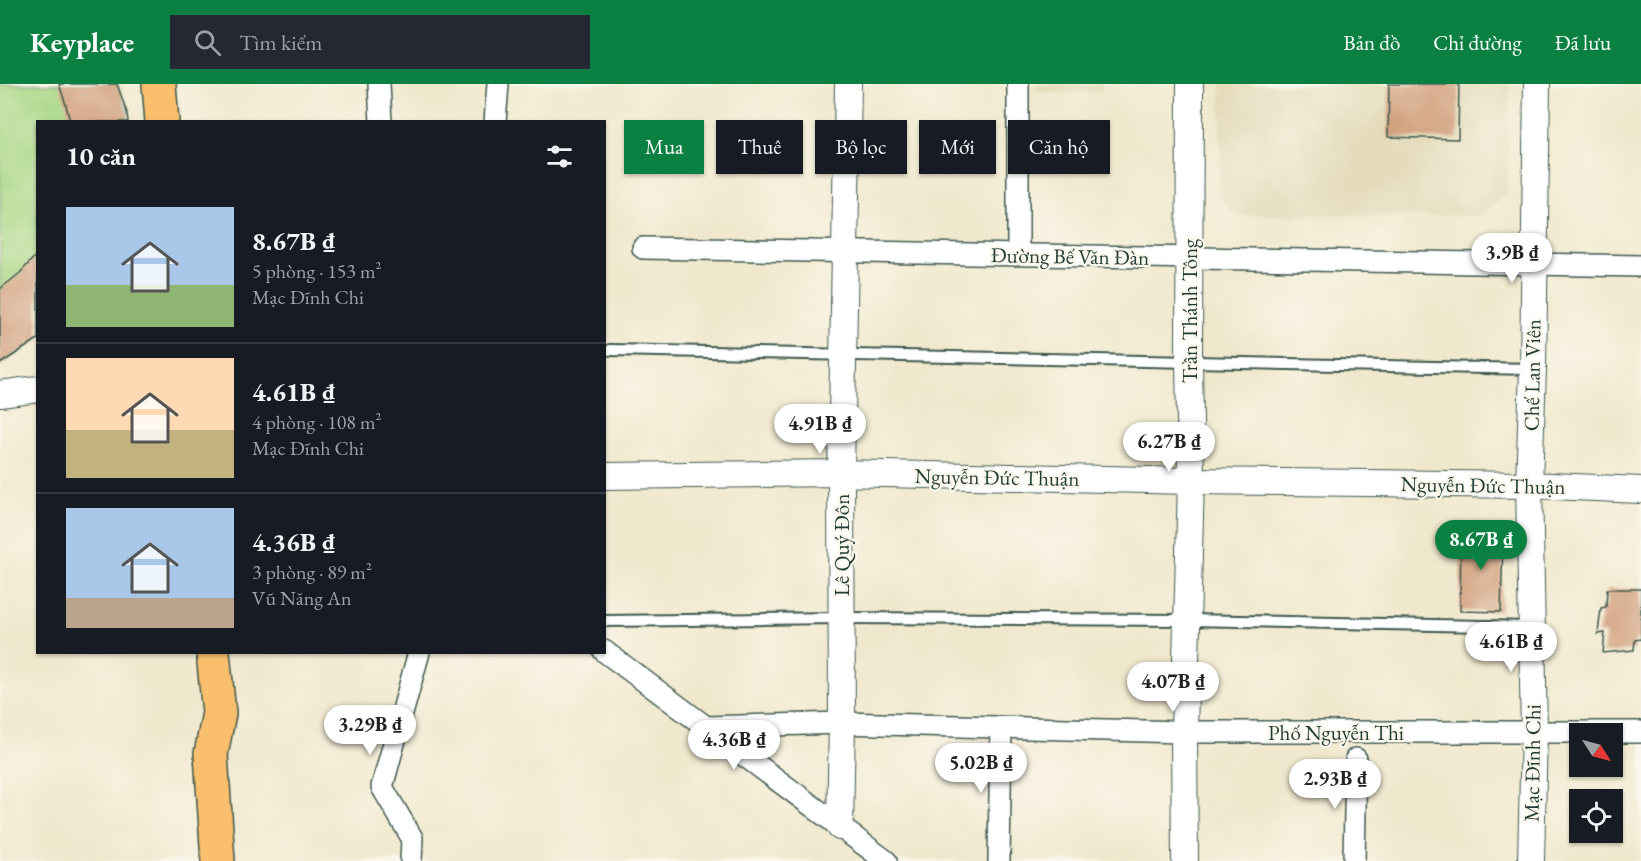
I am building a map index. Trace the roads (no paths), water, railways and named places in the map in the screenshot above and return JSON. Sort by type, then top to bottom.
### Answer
[{"type":"main road","points":[[159,84],[162,120]]},
{"type":"main road","points":[[213,654],[219,713],[211,754],[219,861]]},
{"type":"main road","points":[[219,713],[232,743],[241,861]]},
{"type":"street","points":[[379,84],[381,120]]},
{"type":"street","points":[[495,120],[498,84]]},
{"type":"street","name":"Lê Quý Đôn","points":[[840,827],[841,473],[848,84]]},
{"type":"street","points":[[1018,84],[1018,255]]},
{"type":"street","name":"Trần Thánh Tông","points":[[1185,861],[1184,732],[1191,481],[1190,84]]},
{"type":"street","name":"Chế Lan Viên","points":[[1529,485],[1537,84]]},
{"type":"street","name":"Đường Bế Văn Đàn","points":[[643,248],[1641,266]]},
{"type":"street","points":[[0,394],[36,389]]},
{"type":"street","name":"Nguyễn Đức Thuận","points":[[606,476],[841,473],[1191,481],[1529,485],[1641,490]]},
{"type":"street","name":"Mạc Đĩnh Chi","points":[[1529,485],[1534,732],[1531,861]]},
{"type":"street","points":[[606,652],[886,861]]},
{"type":"street","points":[[411,861],[412,838],[382,787],[418,654]]},
{"type":"street","name":"Phố Nguyễn Thi","points":[[706,727],[842,723],[1184,732],[1641,732]]},
{"type":"street","points":[[999,861],[1001,727]]},
{"type":"street","points":[[1354,861],[1356,759]]},
{"type":"lane","points":[[610,350],[1533,369]]},
{"type":"lane","points":[[606,621],[841,618],[1187,620],[1532,627]]}]
